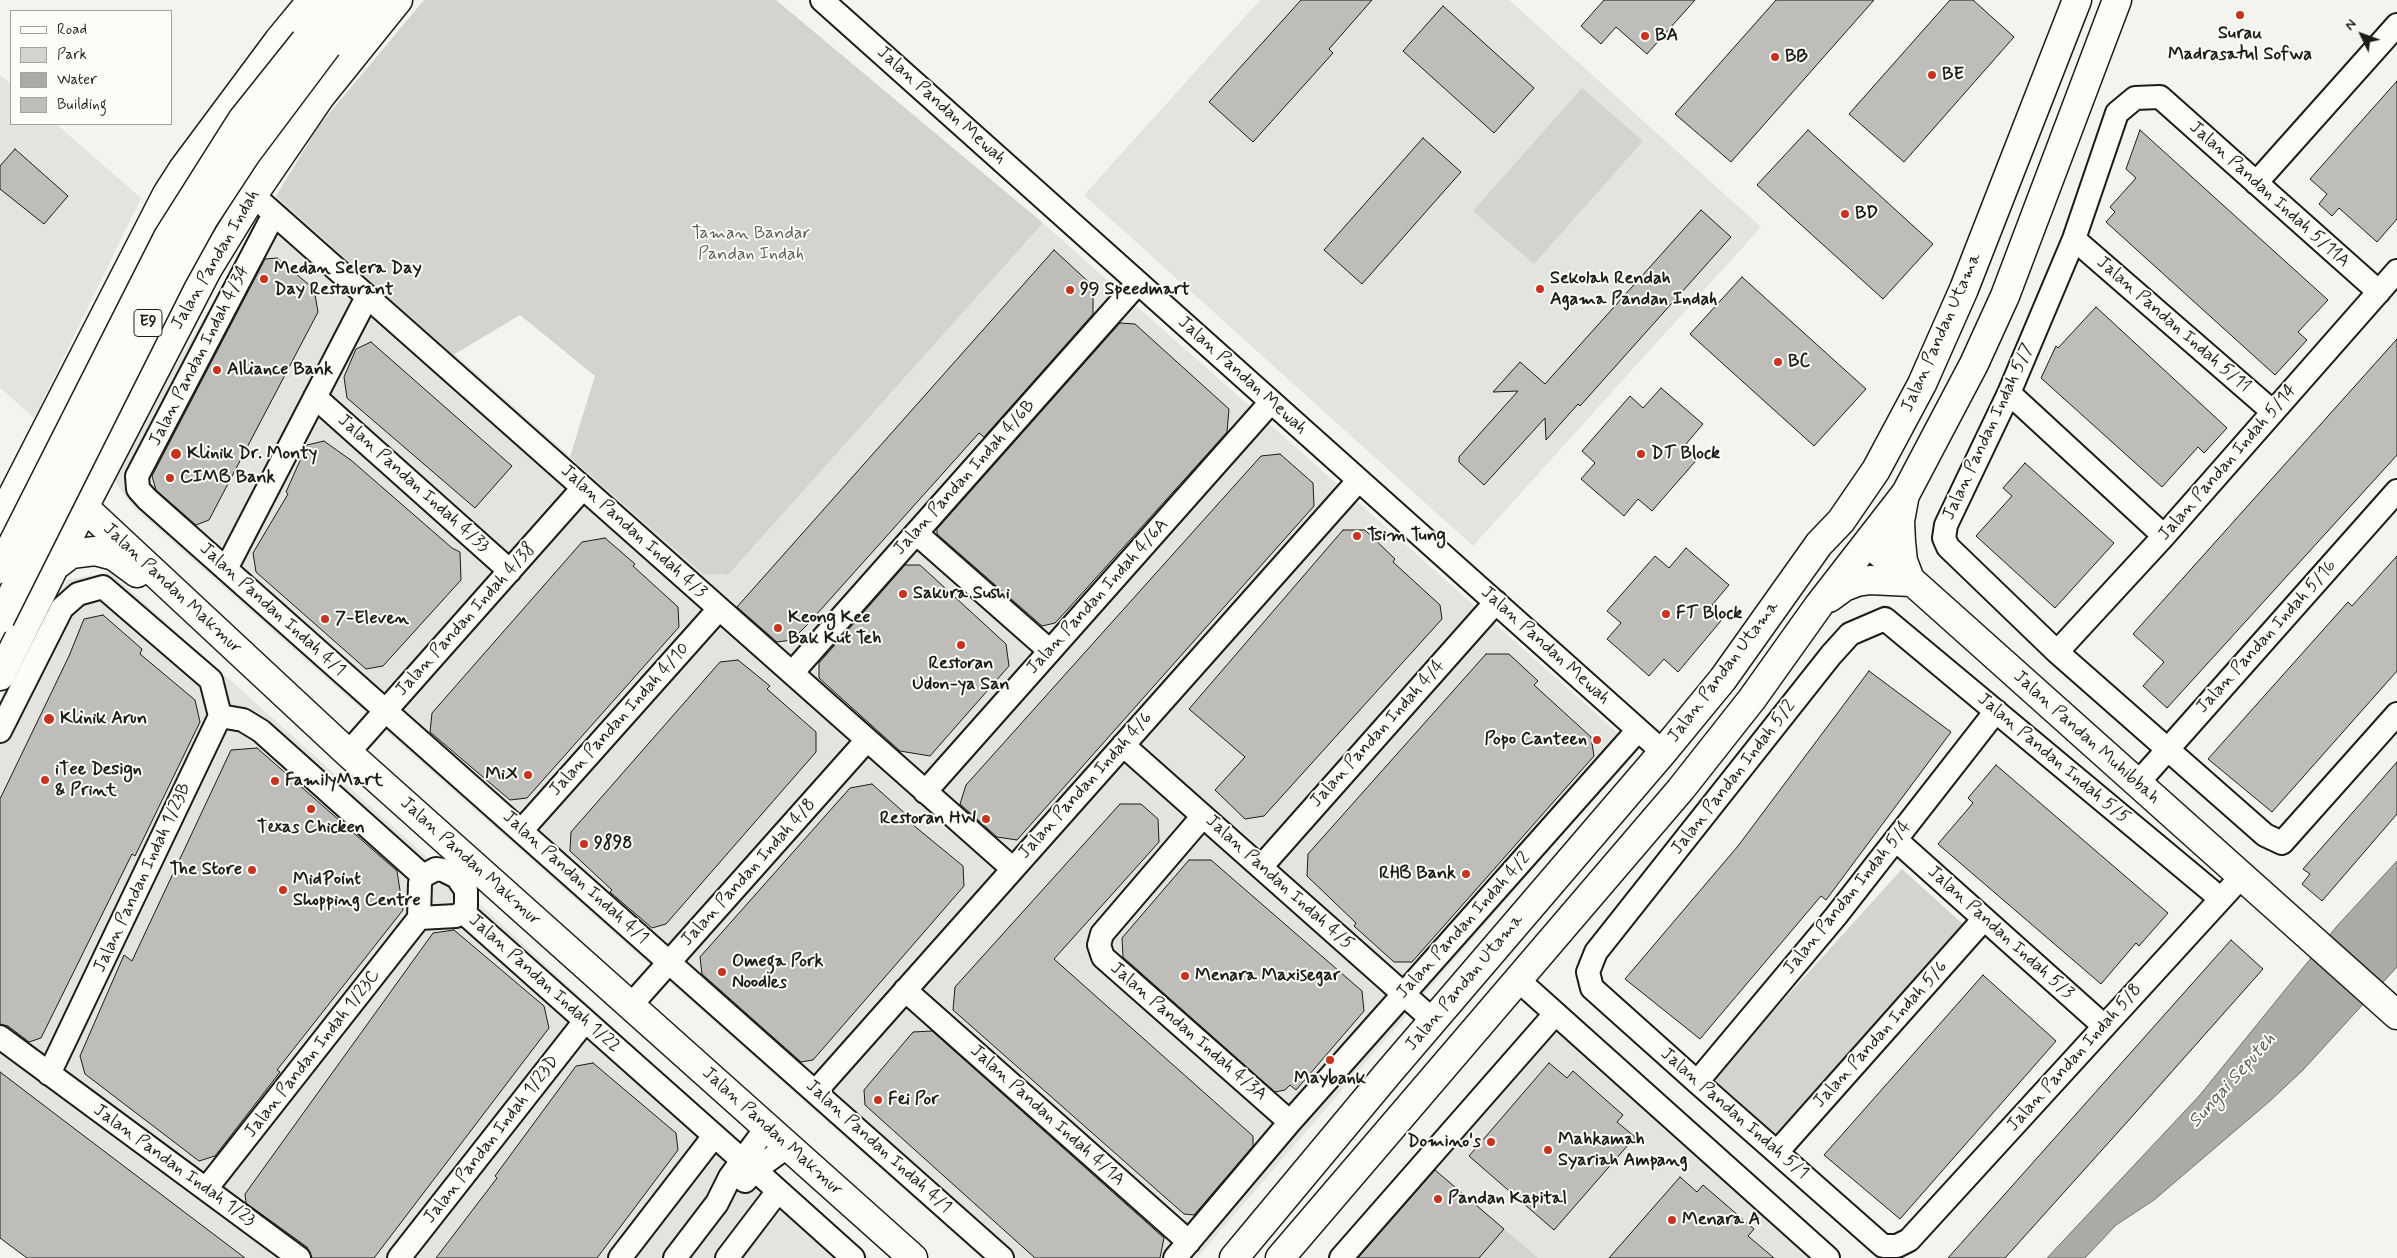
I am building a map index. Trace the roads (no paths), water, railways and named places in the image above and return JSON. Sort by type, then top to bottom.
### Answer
[{"type":"main road","points":[[0,520],[167,194],[183,169],[279,40],[312,0]]},
{"type":"main road","name":"E9","points":[[0,619],[172,276],[204,218],[316,44],[340,0]]},
{"type":"main road","name":"E9","points":[[0,570],[168,237],[242,120],[316,44],[368,0]]},
{"type":"main road","name":"Jalan Pandan Indah","points":[[0,676],[84,507],[207,270],[253,194],[320,97],[398,0]]},
{"type":"main road","name":"Jalan Pandan Utama","points":[[1234,1258],[1723,679],[1819,544],[1841,521],[1876,470],[1922,384],[1964,289],[2077,0]]},
{"type":"main road","name":"Jalan Pandan Utama","points":[[1280,1258],[1681,789],[1752,699],[1819,605],[1906,493],[1966,380],[2005,296],[2117,0]]},
{"type":"main road","points":[[87,350],[91,371],[106,386],[119,390],[132,390],[150,382]]},
{"type":"main road","name":"Jalan Pandan Makmur","points":[[28,466],[84,507],[348,753],[464,870],[631,1006],[913,1258]]},
{"type":"main road","points":[[1819,544],[1868,542],[1866,531],[1867,505],[1876,470]]},
{"type":"main road","points":[[1819,605],[1844,587],[1857,582],[1877,580],[1911,582],[1903,561],[1901,542],[1900,521],[1906,493]]},
{"type":"main road","name":"Jalan Pandan Muhibbah","points":[[1868,542],[2390,1009]]},
{"type":"main road","points":[[54,567],[71,554],[85,551],[95,551],[114,556],[208,622]]},
{"type":"main road","points":[[1434,1020],[1450,1020],[1477,1012],[1517,979]]},
{"type":"street","name":"Jalan Pandan Mewah","points":[[822,0],[1663,752]]},
{"type":"street","points":[[2256,183],[2397,25]]},
{"type":"street","name":"Jalan Pandan Indah 5/11A","points":[[2160,97],[2379,292]]},
{"type":"street","name":"Jalan Pandan Indah 5/7","points":[[2160,97],[2135,98],[2117,113],[2074,240],[2009,393],[1946,525],[1944,538],[1948,546],[2057,652],[2265,835],[2282,843],[2397,714]]},
{"type":"street","name":"Jalan Pandan Indah 4/3","points":[[253,194],[1013,869]]},
{"type":"street","name":"Jalan Pandan Indah 4/34","points":[[147,499],[138,489],[138,476],[274,214]]},
{"type":"street","name":"Jalan Pandan Indah 5/11","points":[[2074,240],[2272,411]]},
{"type":"street","name":"Jalan Pandan Indah 5/14","points":[[2057,652],[2164,536],[2397,271]]},
{"type":"street","name":"Jalan Pandan Indah 4/6B","points":[[792,673],[1138,283]]},
{"type":"street","points":[[226,569],[368,297]]},
{"type":"street","points":[[2009,393],[2164,536]]},
{"type":"street","name":"Jalan Pandan Indah 4/33","points":[[316,397],[510,571]]},
{"type":"street","name":"Jalan Pandan Indah 4/6A","points":[[925,792],[1271,402]]},
{"type":"street","name":"Jalan Pandan Indah 4/6","points":[[815,1092],[1358,480]]},
{"type":"street","name":"Jalan Pandan Indah 4/38","points":[[348,753],[584,488]]},
{"type":"street","name":"Jalan Pandan Indah 5/16","points":[[2137,784],[2397,491]]},
{"type":"street","name":"Jalan Pandan Indah 4/1","points":[[147,499],[1002,1258]]},
{"type":"street","points":[[916,533],[1050,652]]},
{"type":"street","points":[[0,731],[62,608],[78,594],[103,587],[211,680],[220,716],[243,720],[261,731],[423,876]]},
{"type":"street","name":"Jalan Pandan Indah 4/4","points":[[1261,867],[1496,602]]},
{"type":"street","name":"Jalan Pandan Indah 4/10","points":[[521,831],[719,608]]},
{"type":"street","name":"Jalan Pandan Indah 5/5","points":[[1885,619],[2221,899]]},
{"type":"street","name":"Jalan Pandan Indah 5/2","points":[[1596,952],[1831,655],[1850,634],[1885,619]]},
{"type":"street","name":"Jalan Pandan Indah 5/4","points":[[1697,1082],[1836,916],[1996,711]]},
{"type":"street","name":"Jalan Pandan Indah 1/23B","points":[[50,1074],[220,716]]},
{"type":"street","name":"Jalan Pandan Indah 4/2","points":[[1290,1122],[1638,730]]},
{"type":"street","name":"Jalan Pandan Indah 4/8","points":[[631,1006],[867,740]]},
{"type":"street","name":"Jalan Pandan Indah 4/5","points":[[1123,745],[1434,1020]]},
{"type":"street","name":"Jalan Pandan Indah 4/3A","points":[[1203,816],[1102,934],[1099,945],[1103,957],[1290,1122]]},
{"type":"street","name":"Jalan Pandan Indah 5/3","points":[[1896,840],[2104,1026]]},
{"type":"street","points":[[463,912],[456,916],[419,918],[420,883],[423,876],[436,869],[464,870]]},
{"type":"street","name":"Jalan Pandan Indah 1/22","points":[[464,870],[466,906],[463,912],[853,1258]]},
{"type":"street","name":"Jalan Pandan Indah 5/8","points":[[1909,1240],[2241,876]]},
{"type":"street","name":"Jalan Pandan Indah 1/23C","points":[[206,1189],[419,918]]},
{"type":"street","name":"Jalan Pandan Indah 5/6","points":[[1777,1152],[1984,919]]},
{"type":"street","name":"Jalan Pandan Indah 5/1","points":[[1596,952],[1588,972],[1592,988],[1883,1246],[1897,1246],[1909,1240]]},
{"type":"street","points":[[1517,979],[1828,1258]]},
{"type":"street","name":"Jalan Pandan Indah 4/1A","points":[[905,990],[1182,1250]]},
{"type":"street","points":[[1341,1258],[1555,1014]]},
{"type":"street","name":"Jalan Pandan Indah 1/23D","points":[[399,1258],[591,1026]]},
{"type":"street","name":"Jalan Pandan Indah 1/23D","points":[[415,1258],[591,1026]]},
{"type":"street","name":"Jalan Pandan Indah 1/23","points":[[0,1037],[299,1258]]},
{"type":"street","points":[[1182,1250],[1290,1122]]},
{"type":"street","points":[[749,1166],[767,1127]]},
{"type":"street","points":[[620,1258],[714,1136]]},
{"type":"street","points":[[675,1258],[717,1203],[730,1177],[788,1146]]},
{"type":"street","points":[[727,1258],[778,1191]]},
{"type":"water","name":"Sungai Seputeh","points":[[2397,861],[2397,967],[2303,1070],[2270,1101],[2154,1200],[2116,1225],[2085,1258],[2047,1258],[2199,1096],[2337,926]]},
{"type":"place","name":"Surau Madrasatul Sofwa","points":[[2240,15]]},
{"type":"place","name":"BA","points":[[1645,36]]},
{"type":"place","name":"BB","points":[[1775,57]]},
{"type":"place","name":"BE","points":[[1932,75]]},
{"type":"place","name":"BD","points":[[1845,214]]},
{"type":"place","name":"Medan Selera Day Day Restaurant","points":[[264,279]]},
{"type":"place","name":"Sekolah Rendah Agama Pandan Indah","points":[[1540,289]]},
{"type":"place","name":"99 Speedmart","points":[[1070,290]]},
{"type":"place","name":"BC","points":[[1778,362]]},
{"type":"place","name":"Alliance Bank","points":[[217,370]]},
{"type":"place","name":"Klinik Dr. Monty","points":[[176,454]]},
{"type":"place","name":"DT Block","points":[[1641,454]]},
{"type":"place","name":"CIMB Bank","points":[[170,478]]},
{"type":"place","name":"Tsim Tung","points":[[1357,536]]},
{"type":"place","name":"Sakura Sushi","points":[[903,594]]},
{"type":"place","name":"FT Block","points":[[1666,614]]},
{"type":"place","name":"7-Eleven","points":[[325,619]]},
{"type":"place","name":"Keong Kee Bak Kut Teh","points":[[778,628]]},
{"type":"place","name":"Restoran Udon-ya San","points":[[961,645]]},
{"type":"place","name":"Klinik Arun","points":[[49,719]]},
{"type":"place","name":"Popo Canteen","points":[[1597,740]]},
{"type":"place","name":"MiX","points":[[528,775]]},
{"type":"place","name":"iTee Design & Print","points":[[45,780]]},
{"type":"place","name":"FamilyMart","points":[[275,781]]},
{"type":"place","name":"Texas Chicken","points":[[311,809]]},
{"type":"place","name":"Restoran HW","points":[[986,819]]},
{"type":"place","name":"9898","points":[[584,844]]},
{"type":"place","name":"The Store","points":[[252,870]]},
{"type":"place","name":"RHB Bank","points":[[1466,874]]},
{"type":"place","name":"MidPoint Shopping Centre","points":[[283,890]]},
{"type":"place","name":"Omega Pork Noodles","points":[[722,972]]},
{"type":"place","name":"Menara Maxisegar","points":[[1185,976]]},
{"type":"place","name":"Maybank","points":[[1330,1060]]},
{"type":"place","name":"Fei Por","points":[[878,1100]]},
{"type":"place","name":"Domino's","points":[[1491,1142]]},
{"type":"place","name":"Mahkamah Syariah Ampang","points":[[1548,1150]]},
{"type":"place","name":"Pandan Kapital","points":[[1438,1199]]},
{"type":"place","name":"Menara A","points":[[1672,1220]]},
{"type":"park label","name":"Taman Bandar Pandan Indah","points":[[751,244]]}]
